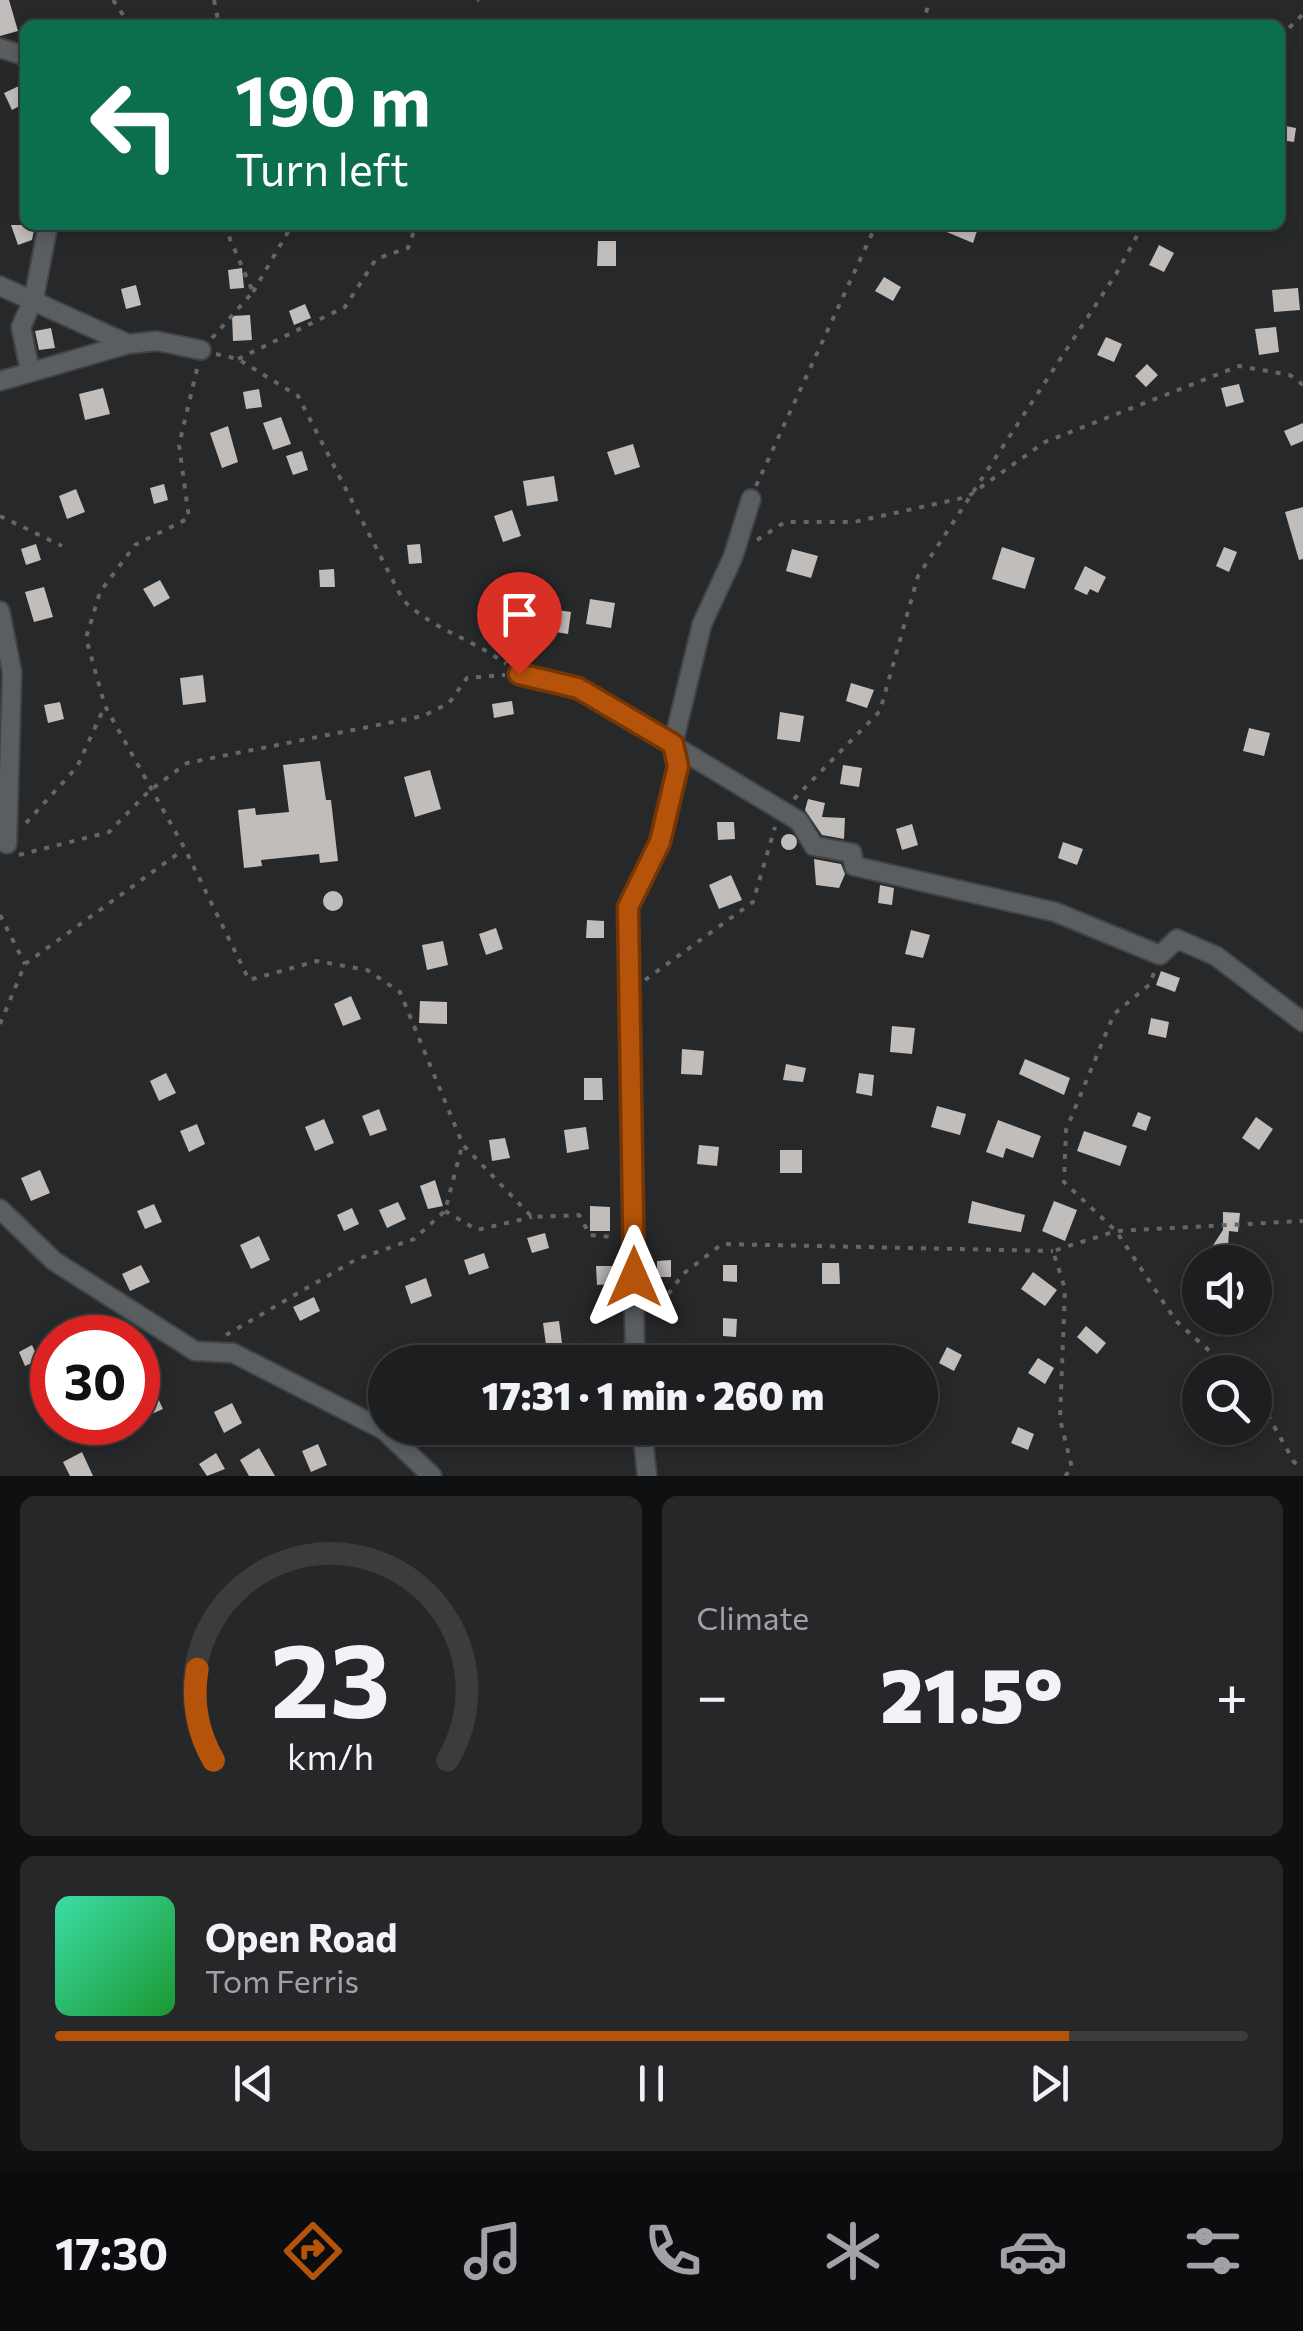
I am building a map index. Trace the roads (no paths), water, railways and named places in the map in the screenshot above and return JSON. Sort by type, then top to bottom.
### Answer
[{"type":"street","points":[[30,371],[21,326],[34,298],[47,230]]},
{"type":"street","points":[[0,286],[34,298],[128,344]]},
{"type":"street","points":[[0,381],[128,344],[157,341],[201,350]]},
{"type":"street","points":[[635,1345],[628,907],[660,842],[678,766],[673,744],[702,624],[733,557],[751,499]]},
{"type":"street","points":[[0,612],[12,672],[13,850]]},
{"type":"street","points":[[519,674],[578,688],[799,822],[814,846],[852,853],[854,866],[1055,912],[1160,955],[1177,940],[1216,956],[1303,1022]]},
{"type":"street","points":[[0,1209],[54,1262],[196,1351],[233,1353],[384,1430],[432,1476]]},
{"type":"street","points":[[644,1445],[647,1476]]}]
